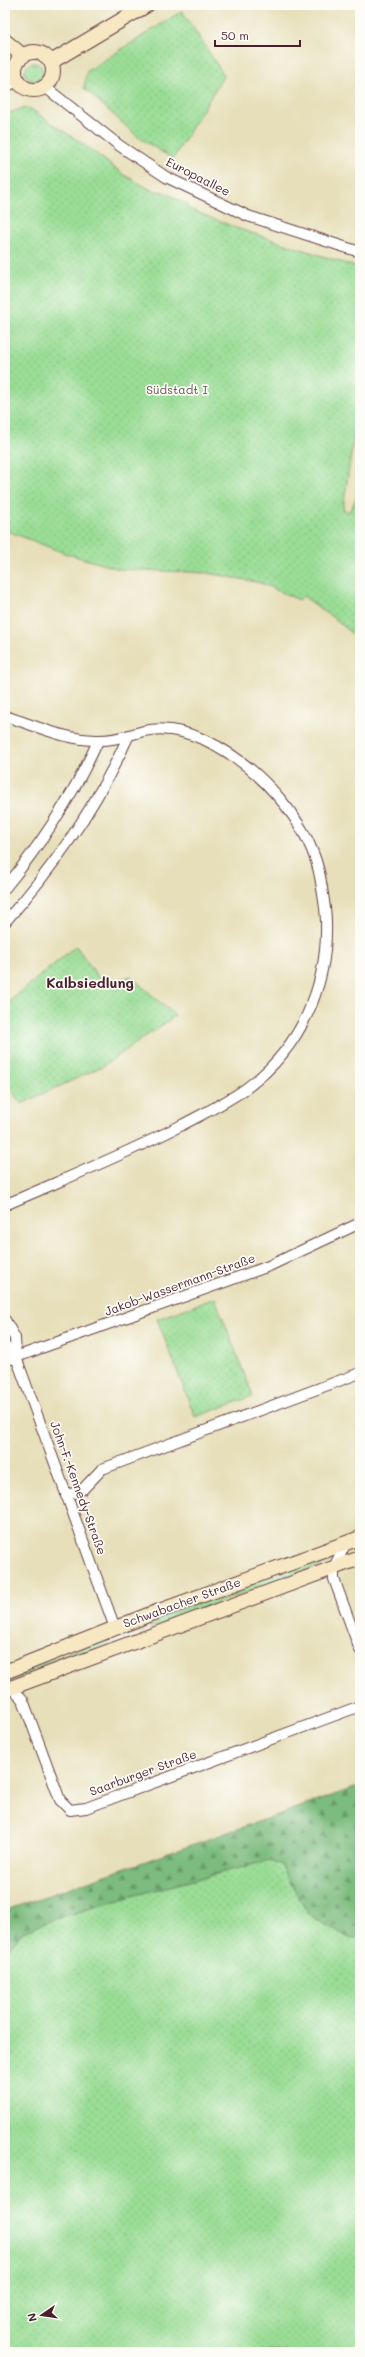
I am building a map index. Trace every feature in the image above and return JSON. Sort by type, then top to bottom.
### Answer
[{"type":"main road","points":[[51,62],[147,5]]},
{"type":"main road","points":[[5,40],[23,56]]},
{"type":"main road","points":[[28,53],[41,54],[51,62],[53,75],[45,86],[34,90],[28,89],[18,81],[16,65],[23,56],[28,53]]},
{"type":"main road","name":"Schwabacher Straße","points":[[5,1672],[115,1628],[360,1538]]},
{"type":"main road","name":"Schwabacher Straße","points":[[7,1688],[360,1558]]},
{"type":"street","points":[[5,87],[18,81]]},
{"type":"street","name":"Europaallee","points":[[45,86],[120,146],[166,177],[248,216],[360,252]]},
{"type":"street","points":[[5,716],[75,738],[98,741],[128,737],[143,731],[161,728],[173,730],[205,740],[234,757],[259,776],[277,794],[307,840],[320,874],[326,922],[324,958],[311,1011],[296,1037],[285,1052],[248,1087],[142,1146],[5,1205]]},
{"type":"street","points":[[5,922],[30,894],[79,829],[128,737]]},
{"type":"street","points":[[5,888],[60,812],[81,778],[98,741]]},
{"type":"street","name":"Jakob-Wassermann-Straße","points":[[5,1361],[269,1266],[360,1224]]},
{"type":"street","name":"John-F.-Kennedy-Straße","points":[[5,1320],[15,1338],[16,1356],[115,1628]]},
{"type":"street","name":"John-F.-Kennedy-Straße","points":[[5,1346],[16,1356]]},
{"type":"street","points":[[66,1496],[83,1489],[102,1469],[360,1373]]},
{"type":"street","points":[[346,1543],[334,1567],[334,1579],[360,1650]]},
{"type":"street","name":"Saarburger Straße","points":[[7,1688],[23,1700],[60,1800],[70,1810],[86,1808],[360,1706]]},
{"type":"green space","points":[[182,11],[224,75],[173,159],[138,137],[84,88],[87,71]]},
{"type":"green space","points":[[34,63],[40,66],[43,72],[40,78],[34,81],[28,78],[25,72],[28,66]]},
{"type":"green space","name":"Südstadt I","points":[[29,108],[86,146],[124,175],[153,191],[164,192],[188,205],[187,208],[239,229],[360,268],[360,408],[358,407],[343,509],[349,512],[360,491],[360,641],[339,622],[303,596],[299,600],[261,583],[208,573],[119,569],[64,553],[5,530],[5,115],[20,109]]},
{"type":"green space","points":[[76,946],[103,984],[131,976],[175,1016],[103,1066],[21,1104],[5,1080],[5,1005]]},
{"type":"green space","points":[[215,1298],[253,1396],[195,1417],[157,1319]]},
{"type":"green space","points":[[336,1553],[329,1562],[150,1628],[148,1621]]},
{"type":"green space","points":[[141,1624],[144,1631],[123,1638],[120,1632]]},
{"type":"green space","points":[[107,1637],[109,1643],[7,1682],[6,1678]]},
{"type":"green space","points":[[360,1786],[360,1937],[351,1939],[308,1914],[281,1865],[270,1860],[139,1894],[51,1920],[21,1933],[5,1953],[5,1916],[9,1909]]},
{"type":"green space","points":[[270,1860],[281,1865],[308,1914],[351,1939],[360,1937],[360,2352],[5,2352],[5,1953],[21,1933],[51,1920],[139,1894]]},
{"type":"district","name":"Kalbsiedlung","points":[[90,983]]}]
